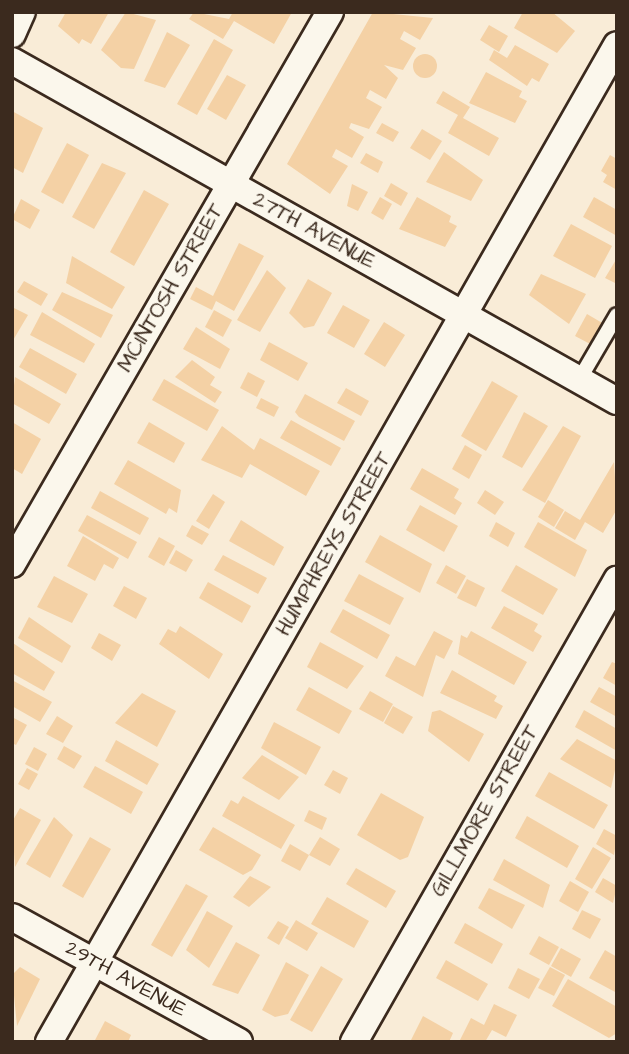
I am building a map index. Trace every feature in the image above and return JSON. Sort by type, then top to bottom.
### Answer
[{"type":"street","points":[[12,34],[22,12]]},
{"type":"street","name":"MCINTOSH STREET","points":[[12,564],[330,12]]},
{"type":"street","name":"HUMPHREYS STREET","points":[[50,1042],[617,45]]},
{"type":"street","name":"27TH AVENUE","points":[[12,61],[617,401]]},
{"type":"street","name":"GILLMORE STREET","points":[[354,1042],[617,580]]},
{"type":"street","name":"29TH AVENUE","points":[[12,917],[239,1042]]},
{"type":"lane","points":[[579,380],[617,315]]},
{"type":"building","points":[[66,12],[109,12],[91,44],[82,39],[79,44],[58,26]]},
{"type":"building","points":[[126,12],[156,20],[134,69],[121,68],[101,50]]},
{"type":"building","points":[[194,12],[229,19],[233,12],[292,12],[274,44],[234,21],[223,39],[189,19]]},
{"type":"building","points":[[373,12],[433,18],[420,40],[404,31],[400,39],[416,48],[403,70],[384,65],[398,78],[386,99],[370,90],[366,98],[382,107],[369,129],[351,123],[349,128],[364,137],[352,158],[336,149],[332,157],[348,166],[330,194],[287,164]]},
{"type":"building","points":[[523,12],[552,12],[575,31],[557,53],[514,28]]},
{"type":"building","points":[[489,25],[508,36],[499,52],[480,40]]},
{"type":"building","points":[[167,32],[190,45],[165,88],[144,81]]},
{"type":"building","points":[[214,39],[233,50],[197,115],[177,104]]},
{"type":"building","points":[[515,45],[549,64],[539,82],[532,78],[527,86],[489,60],[494,50],[507,58]]},
{"type":"building","points":[[425,54],[434,57],[437,66],[434,75],[425,78],[416,75],[413,66],[416,57]]},
{"type":"building","points":[[486,72],[522,91],[519,97],[527,101],[515,123],[469,103]]},
{"type":"building","points":[[227,75],[246,85],[226,120],[207,109]]},
{"type":"building","points":[[443,91],[470,107],[463,118],[499,138],[489,156],[448,133],[458,115],[436,103]]},
{"type":"building","points":[[12,111],[43,128],[23,173],[12,167]]},
{"type":"building","points":[[382,123],[399,132],[393,142],[376,133]]},
{"type":"building","points":[[422,129],[442,141],[430,160],[410,148]]},
{"type":"building","points":[[67,143],[89,155],[63,204],[41,192]]},
{"type":"building","points":[[444,152],[483,180],[471,201],[426,182]]},
{"type":"building","points":[[366,153],[383,162],[378,173],[360,163]]},
{"type":"building","points":[[610,155],[617,159],[617,190],[603,182],[607,175],[601,171]]},
{"type":"building","points":[[102,163],[126,173],[94,229],[72,217]]},
{"type":"building","points":[[391,183],[408,193],[401,206],[384,196]]},
{"type":"building","points":[[352,184],[368,192],[358,211],[347,206]]},
{"type":"building","points":[[144,190],[169,204],[134,266],[110,252]]},
{"type":"building","points":[[380,197],[392,204],[383,220],[371,213]]},
{"type":"building","points":[[417,197],[451,216],[449,222],[457,226],[445,247],[399,229]]},
{"type":"building","points":[[594,197],[617,210],[617,236],[583,217]]},
{"type":"building","points":[[21,199],[40,210],[30,229],[12,219]]},
{"type":"building","points":[[571,224],[612,246],[595,278],[553,256]]},
{"type":"building","points":[[239,243],[264,256],[234,311],[216,301],[212,310],[190,299],[196,287],[213,296]]},
{"type":"building","points":[[72,256],[125,287],[112,309],[66,283]]},
{"type":"building","points":[[617,258],[617,284],[605,278]]},
{"type":"building","points":[[267,270],[286,288],[260,332],[237,320]]},
{"type":"building","points":[[541,274],[586,294],[569,324],[529,295]]},
{"type":"building","points":[[308,279],[332,293],[314,326],[304,328],[289,313]]},
{"type":"building","points":[[24,281],[48,294],[41,306],[17,292]]},
{"type":"building","points":[[62,292],[113,315],[101,338],[52,310]]},
{"type":"building","points":[[343,305],[370,320],[354,348],[327,333]]},
{"type":"building","points":[[12,307],[28,315],[12,342]]},
{"type":"building","points":[[214,310],[232,320],[223,337],[205,327]]},
{"type":"building","points":[[42,312],[95,344],[84,363],[30,335]]},
{"type":"building","points":[[587,314],[604,324],[592,345],[575,336]]},
{"type":"building","points":[[384,322],[405,335],[385,367],[364,354]]},
{"type":"building","points":[[196,327],[230,349],[220,369],[183,349]]},
{"type":"building","points":[[269,342],[308,363],[298,381],[260,360]]},
{"type":"building","points":[[30,348],[77,374],[66,394],[19,367]]},
{"type":"building","points":[[192,360],[215,377],[210,385],[222,392],[215,403],[175,377]]},
{"type":"building","points":[[248,372],[265,381],[257,397],[240,388]]},
{"type":"building","points":[[15,377],[61,404],[49,424],[12,403]]},
{"type":"building","points":[[164,379],[219,410],[207,431],[152,400]]},
{"type":"building","points":[[492,381],[518,396],[486,451],[461,436]]},
{"type":"building","points":[[346,388],[369,401],[361,416],[337,403]]},
{"type":"building","points":[[305,394],[355,421],[344,441],[299,417],[295,412]]},
{"type":"building","points":[[261,398],[279,407],[274,417],[256,408]]},
{"type":"building","points":[[524,412],[548,426],[522,468],[502,457]]},
{"type":"building","points":[[291,420],[341,448],[331,466],[280,438]]},
{"type":"building","points":[[12,422],[41,439],[22,474],[12,468]]},
{"type":"building","points":[[149,422],[185,443],[174,463],[137,443]]},
{"type":"building","points":[[222,426],[254,450],[260,438],[320,471],[306,496],[250,464],[242,478],[201,460]]},
{"type":"building","points":[[563,426],[581,436],[545,503],[522,490]]},
{"type":"building","points":[[465,445],[482,455],[469,479],[452,469]]},
{"type":"building","points":[[128,460],[181,490],[177,513],[169,508],[166,514],[114,484]]},
{"type":"building","points":[[614,462],[617,509],[603,533],[585,522],[575,540],[555,528],[565,511],[580,520]]},
{"type":"building","points":[[422,468],[459,489],[454,498],[462,503],[455,515],[410,489]]},
{"type":"building","points":[[485,490],[504,502],[495,515],[477,503]]},
{"type":"building","points":[[100,491],[149,518],[140,535],[91,508]]},
{"type":"building","points":[[213,494],[225,502],[209,529],[196,521]]},
{"type":"building","points":[[548,500],[564,510],[554,527],[538,517]]},
{"type":"building","points":[[420,505],[458,526],[444,552],[406,530]]},
{"type":"building","points":[[87,515],[137,542],[128,559],[78,531]]},
{"type":"building","points":[[241,520],[284,547],[274,566],[229,541]]},
{"type":"building","points":[[496,522],[515,533],[508,547],[489,536]]},
{"type":"building","points":[[538,522],[587,550],[575,577],[524,547]]},
{"type":"building","points":[[192,525],[209,534],[202,545],[186,536]]},
{"type":"building","points":[[380,535],[432,564],[420,593],[365,562]]},
{"type":"building","points":[[83,536],[119,558],[113,569],[104,564],[95,581],[67,566]]},
{"type":"building","points":[[159,537],[175,546],[164,566],[148,557]]},
{"type":"building","points":[[176,550],[193,560],[186,572],[169,563]]},
{"type":"building","points":[[223,555],[267,578],[258,594],[214,570]]},
{"type":"building","points":[[446,565],[466,576],[456,594],[436,583]]},
{"type":"building","points":[[516,565],[558,589],[543,615],[501,591]]},
{"type":"building","points":[[359,574],[404,598],[390,625],[344,601]]},
{"type":"building","points":[[54,576],[88,594],[72,623],[37,607]]},
{"type":"building","points":[[467,579],[485,588],[476,607],[457,598]]},
{"type":"building","points":[[208,582],[251,606],[242,623],[199,598]]},
{"type":"building","points":[[124,586],[147,598],[136,619],[113,606]]},
{"type":"building","points":[[504,606],[538,624],[534,631],[542,636],[533,652],[491,628]]},
{"type":"building","points":[[343,609],[390,635],[377,659],[330,632]]},
{"type":"building","points":[[29,617],[71,646],[62,663],[18,638]]},
{"type":"building","points":[[180,626],[223,654],[209,679],[159,644],[168,629],[176,633]]},
{"type":"building","points":[[434,631],[453,641],[444,659],[436,655],[423,697],[385,676],[396,656],[415,666]]},
{"type":"building","points":[[471,631],[527,662],[514,685],[458,654],[461,635],[467,638]]},
{"type":"building","points":[[99,633],[121,645],[112,661],[91,648]]},
{"type":"building","points":[[320,642],[364,666],[347,689],[307,667]]},
{"type":"building","points":[[13,643],[55,672],[44,691],[12,673]]},
{"type":"building","points":[[612,662],[617,664],[617,686],[603,678]]},
{"type":"building","points":[[452,670],[497,696],[494,701],[503,706],[496,719],[440,693]]},
{"type":"building","points":[[12,680],[52,702],[40,722],[12,706]]},
{"type":"building","points":[[309,687],[352,711],[339,734],[296,710]]},
{"type":"building","points":[[599,687],[617,697],[617,717],[590,702]]},
{"type":"building","points":[[370,691],[393,704],[383,722],[359,709]]},
{"type":"building","points":[[142,693],[176,711],[157,747],[115,723]]},
{"type":"building","points":[[393,706],[413,717],[403,734],[384,723]]},
{"type":"building","points":[[440,710],[484,734],[469,762],[428,731],[432,712]]},
{"type":"building","points":[[584,710],[617,729],[617,751],[575,727]]},
{"type":"building","points":[[57,716],[73,726],[63,743],[46,734]]},
{"type":"building","points":[[12,717],[27,725],[16,745],[12,743]]},
{"type":"building","points":[[274,722],[321,747],[306,775],[261,748]]},
{"type":"building","points":[[577,739],[617,761],[611,788],[560,759]]},
{"type":"building","points":[[116,740],[159,764],[147,785],[105,761]]},
{"type":"building","points":[[64,746],[82,756],[74,769],[57,759]]},
{"type":"building","points":[[34,747],[47,754],[38,771],[25,764]]},
{"type":"building","points":[[262,755],[299,777],[279,800],[242,778]]},
{"type":"building","points":[[95,766],[143,792],[131,814],[83,787]]},
{"type":"building","points":[[27,768],[38,774],[29,790],[18,784]]},
{"type":"building","points":[[333,770],[348,778],[340,794],[324,785]]},
{"type":"building","points":[[549,772],[608,805],[594,829],[535,796]]},
{"type":"building","points":[[381,793],[424,817],[408,857],[400,860],[357,835]]},
{"type":"building","points":[[243,796],[295,825],[281,849],[222,816],[231,800],[238,804]]},
{"type":"building","points":[[20,808],[41,820],[15,867],[12,822]]},
{"type":"building","points":[[309,810],[327,818],[322,830],[304,821]]},
{"type":"building","points":[[527,816],[579,846],[567,868],[515,838]]},
{"type":"building","points":[[54,817],[73,835],[50,878],[26,864]]},
{"type":"building","points":[[213,827],[261,855],[252,870],[243,875],[199,850]]},
{"type":"building","points":[[604,829],[617,836],[614,855],[596,844]]},
{"type":"building","points":[[90,837],[111,849],[83,898],[62,886]]},
{"type":"building","points":[[320,837],[340,849],[330,866],[309,855]]},
{"type":"building","points":[[290,844],[309,855],[300,871],[281,861]]},
{"type":"building","points":[[593,847],[611,858],[592,889],[575,879]]},
{"type":"building","points":[[504,859],[550,885],[543,908],[493,880]]},
{"type":"building","points":[[356,868],[396,891],[386,908],[346,884]]},
{"type":"building","points":[[250,876],[271,887],[249,907],[233,897]]},
{"type":"building","points":[[603,878],[617,886],[613,903],[595,892]]},
{"type":"building","points":[[570,881],[589,892],[578,912],[559,901]]},
{"type":"building","points":[[186,884],[208,896],[172,957],[151,945]]},
{"type":"building","points":[[489,888],[525,905],[512,929],[478,908]]},
{"type":"building","points":[[327,897],[369,921],[354,948],[311,924]]},
{"type":"building","points":[[582,910],[601,919],[590,939],[572,929]]},
{"type":"building","points":[[207,911],[233,926],[209,968],[186,950]]},
{"type":"building","points":[[296,920],[318,933],[307,951],[285,938]]},
{"type":"building","points":[[278,921],[289,927],[279,945],[267,938]]},
{"type":"building","points":[[465,923],[503,944],[492,964],[454,943]]},
{"type":"building","points":[[539,936],[559,947],[549,965],[529,954]]},
{"type":"building","points":[[236,942],[260,955],[238,994],[212,985]]},
{"type":"building","points":[[561,948],[581,959],[571,977],[551,966]]},
{"type":"building","points":[[605,950],[617,957],[617,993],[589,978]]},
{"type":"building","points":[[446,960],[488,984],[478,1001],[436,978]]},
{"type":"building","points":[[286,962],[309,975],[288,1014],[275,1017],[262,1010]]},
{"type":"building","points":[[321,966],[343,979],[312,1032],[290,1020]]},
{"type":"building","points":[[20,967],[40,979],[17,1026],[12,975]]},
{"type":"building","points":[[550,967],[565,975],[554,996],[538,988]]},
{"type":"building","points":[[518,968],[540,979],[529,999],[508,988]]},
{"type":"building","points":[[568,979],[617,1007],[617,1033],[609,1038],[552,1006]]},
{"type":"building","points":[[494,1004],[517,1015],[506,1037],[492,1030],[485,1042],[459,1042],[471,1018],[484,1025]]},
{"type":"building","points":[[423,1016],[453,1033],[449,1042],[410,1042]]},
{"type":"building","points":[[105,1021],[131,1035],[128,1042],[94,1042]]}]
